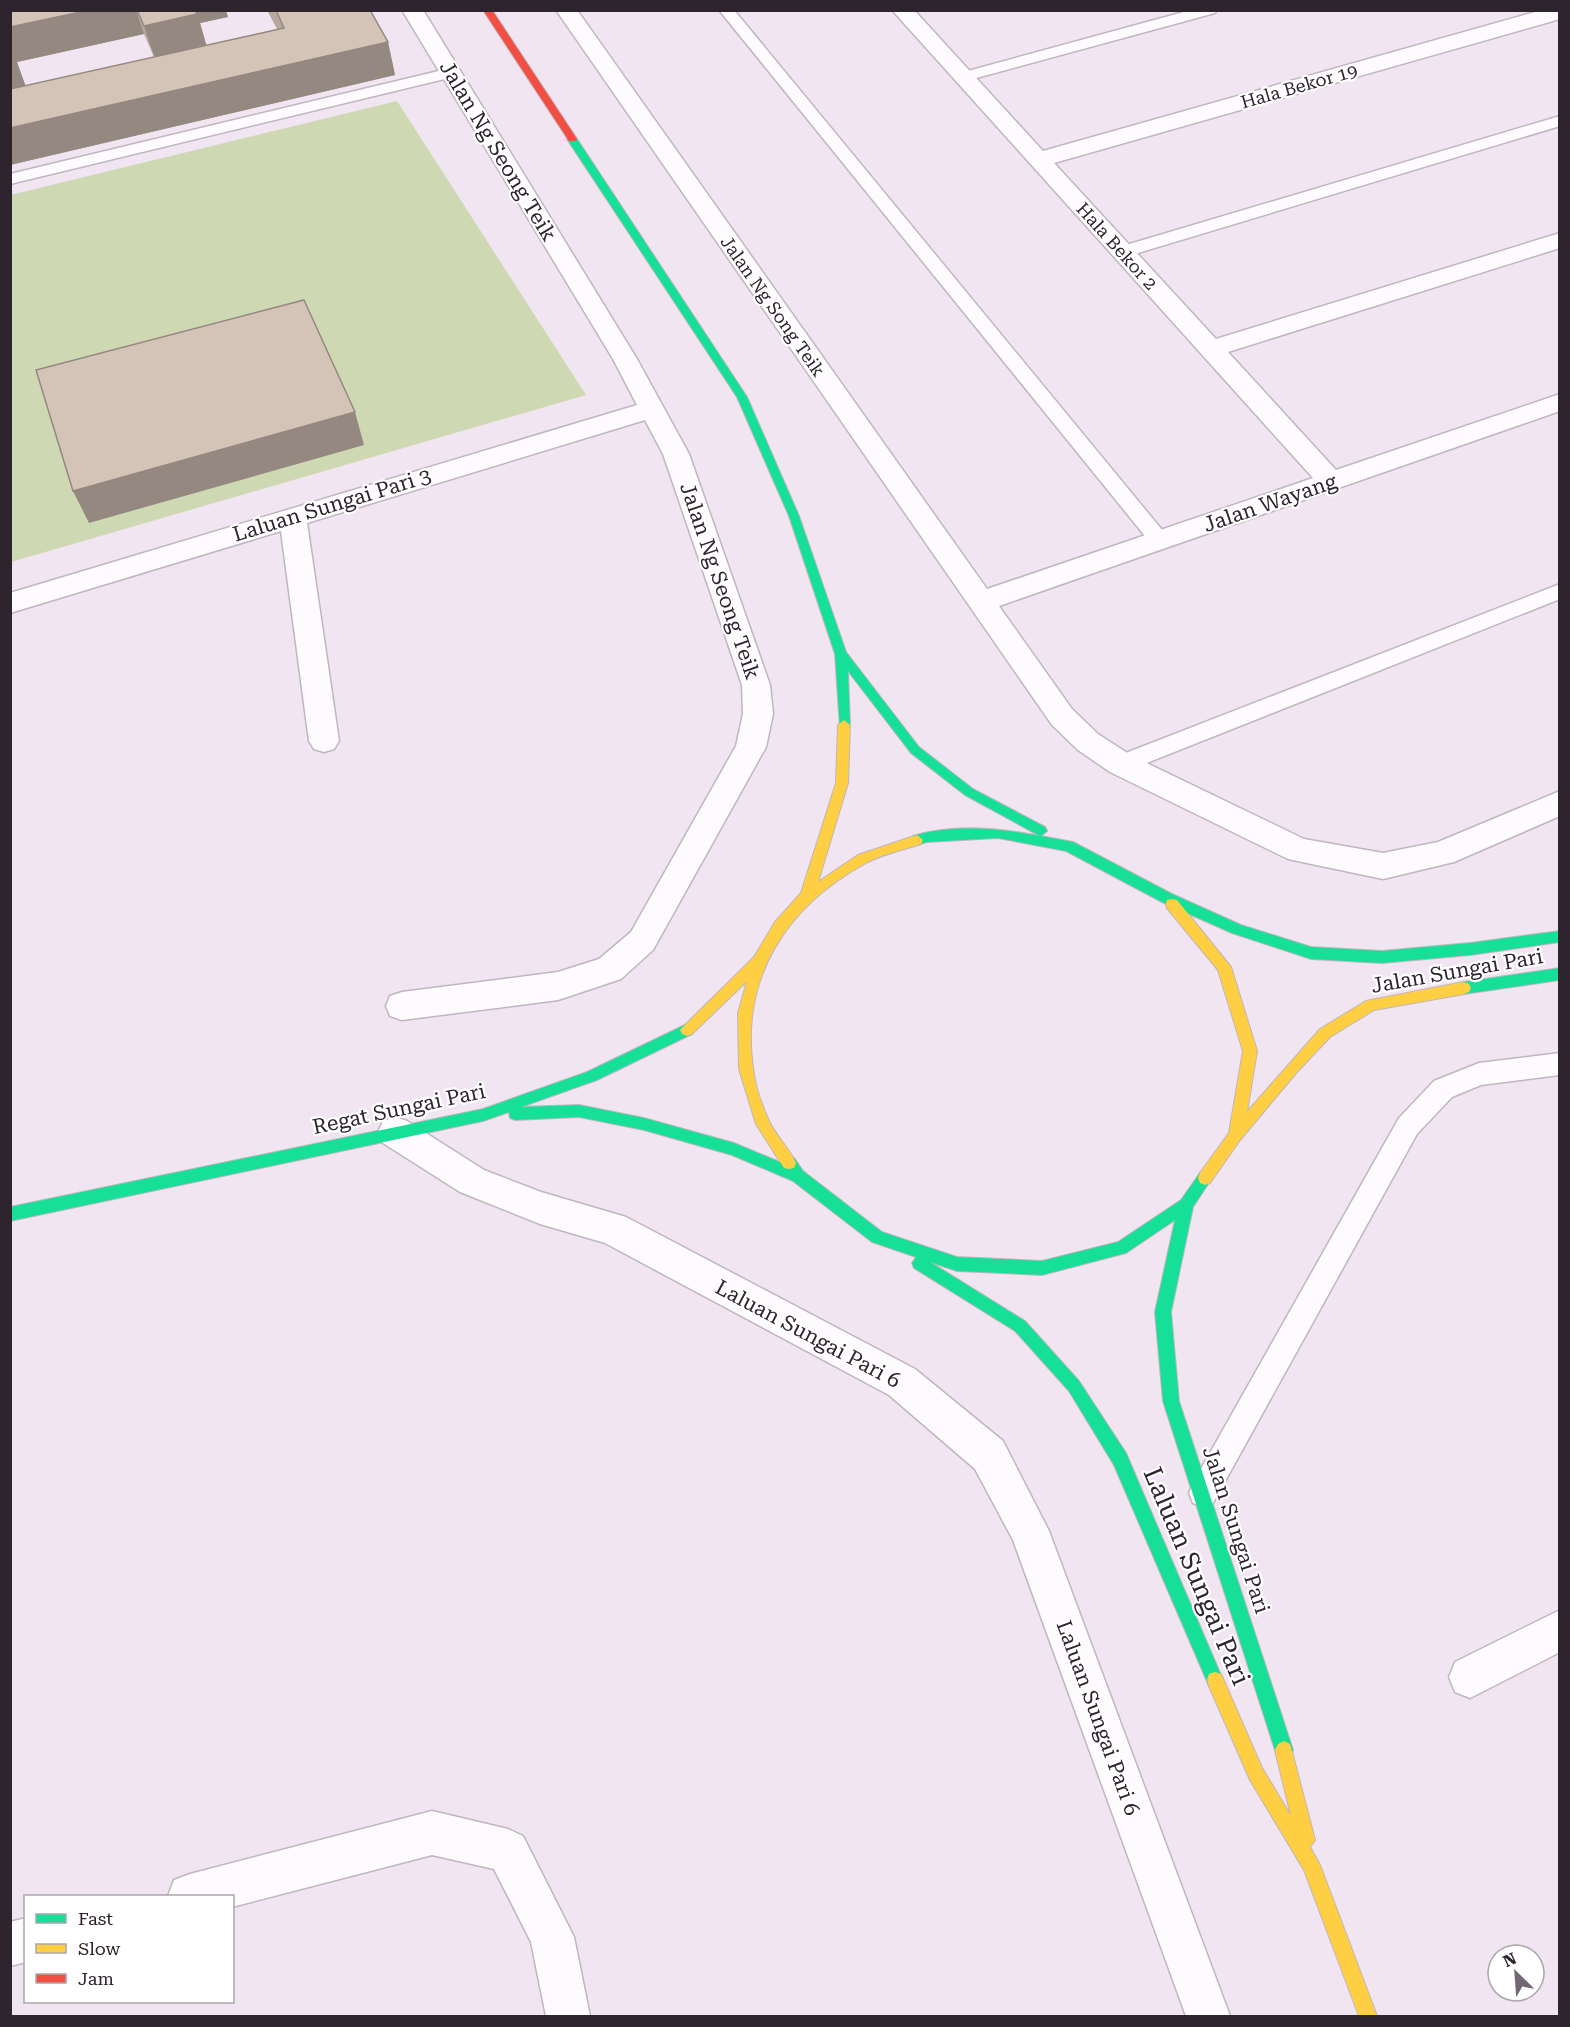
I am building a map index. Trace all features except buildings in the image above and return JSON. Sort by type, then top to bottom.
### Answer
[{"type":"main road","points":[[487,10],[746,403],[794,516],[841,654],[844,710],[842,783],[807,896]]},
{"type":"main road","points":[[841,654],[915,750],[969,792],[1167,898],[1237,929],[1311,952],[1382,957],[1470,949],[1560,936]]},
{"type":"main road","points":[[798,1176],[763,1124],[746,1069],[745,1013],[759,961],[780,926],[807,896],[862,859],[927,837],[998,833],[1069,846]]},
{"type":"main road","points":[[1167,898],[1224,967],[1250,1051],[1236,1136]]},
{"type":"main road","name":"Regat Sungai Pari","points":[[10,1214],[483,1115],[592,1076],[685,1032],[759,961]]},
{"type":"main road","name":"Jalan Sungai Pari","points":[[1311,1865],[1290,1767],[1203,1493],[1171,1401],[1163,1312],[1186,1205],[1236,1136],[1292,1068],[1325,1033],[1371,1005],[1430,993],[1560,974]]},
{"type":"main road","points":[[483,1115],[579,1111],[644,1124],[734,1149],[798,1176],[877,1237],[957,1264],[1042,1268],[1121,1248],[1186,1205]]},
{"type":"main road","name":"Laluan Sungai Pari","points":[[877,1237],[1020,1326],[1074,1386],[1120,1459],[1256,1774],[1311,1865],[1368,2016]]},
{"type":"street","name":"Jalan Ng Seong Teik","points":[[402,1006],[558,986],[610,969],[642,941],[751,747],[758,714],[756,686],[676,454],[653,409],[412,10]]},
{"type":"street","name":"Jalan Ng Song Teik","points":[[566,10],[1062,717],[1088,742],[1121,764],[1299,850],[1383,866],[1443,854],[1560,803]]},
{"type":"street","name":"Hala Bekor 2","points":[[902,10],[1332,482]]},
{"type":"street","name":"Hala Bekor 19","points":[[1038,160],[1560,12]]},
{"type":"street","points":[[1212,350],[1560,240]]},
{"type":"street","name":"Jalan Wayang","points":[[981,602],[1560,402]]},
{"type":"street","name":"Laluan Sungai Pari 3","points":[[10,603],[653,409]]},
{"type":"street","points":[[293,516],[324,741]]},
{"type":"street","name":"Laluan Sungai Pari 6","points":[[395,1132],[472,1181],[540,1208],[613,1229],[902,1382],[989,1455],[1029,1531],[1208,2016]]},
{"type":"street","points":[[1470,1677],[1560,1630]]},
{"type":"street","points":[[194,1895],[432,1833],[508,1851],[552,1936],[568,2016]]},
{"type":"lane","points":[[726,10],[1160,541]]},
{"type":"lane","points":[[963,77],[1210,10]]},
{"type":"lane","points":[[10,179],[451,74]]},
{"type":"lane","points":[[1122,252],[1560,121]]},
{"type":"lane","points":[[1121,764],[1560,591]]},
{"type":"lane","points":[[1203,1493],[1408,1126],[1443,1089],[1479,1074],[1560,1064]]},
{"type":"green space","points":[[397,101],[586,395],[11,562],[10,195]]},
{"type":"traffic: fast","points":[[572,139],[742,397],[794,516],[841,654],[844,725]]},
{"type":"traffic: fast","points":[[841,654],[915,750],[969,792],[1041,831]]},
{"type":"traffic: fast","points":[[917,840],[927,837],[998,833],[1069,846],[1167,898],[1237,929],[1311,953],[1382,957],[1470,949],[1560,936]]},
{"type":"traffic: fast","points":[[1464,988],[1560,974]]},
{"type":"traffic: fast","points":[[10,1214],[483,1115],[592,1076],[687,1030]]},
{"type":"traffic: fast","points":[[515,1114],[579,1111],[644,1124],[734,1149],[798,1176]]},
{"type":"traffic: fast","points":[[789,1163],[798,1176],[877,1237],[957,1264],[1042,1268],[1121,1248],[1186,1205],[1205,1178]]},
{"type":"traffic: fast","points":[[1186,1205],[1163,1312],[1171,1401],[1284,1750]]},
{"type":"traffic: fast","points":[[919,1263],[1020,1326],[1074,1386],[1120,1459],[1215,1680]]},
{"type":"traffic: slow","points":[[807,896],[842,783],[844,725]]},
{"type":"traffic: slow","points":[[789,1163],[763,1124],[746,1069],[745,1013],[759,961],[780,926],[807,896],[862,859],[917,840]]},
{"type":"traffic: slow","points":[[1172,904],[1224,967],[1250,1051],[1236,1134]]},
{"type":"traffic: slow","points":[[687,1030],[759,961]]},
{"type":"traffic: slow","points":[[1205,1178],[1235,1136],[1292,1068],[1325,1033],[1371,1005],[1464,988]]},
{"type":"traffic: slow","points":[[1215,1680],[1256,1774],[1311,1865],[1368,2016]]},
{"type":"traffic: slow","points":[[1284,1750],[1306,1840]]},
{"type":"traffic: jam","points":[[487,10],[572,139]]}]
